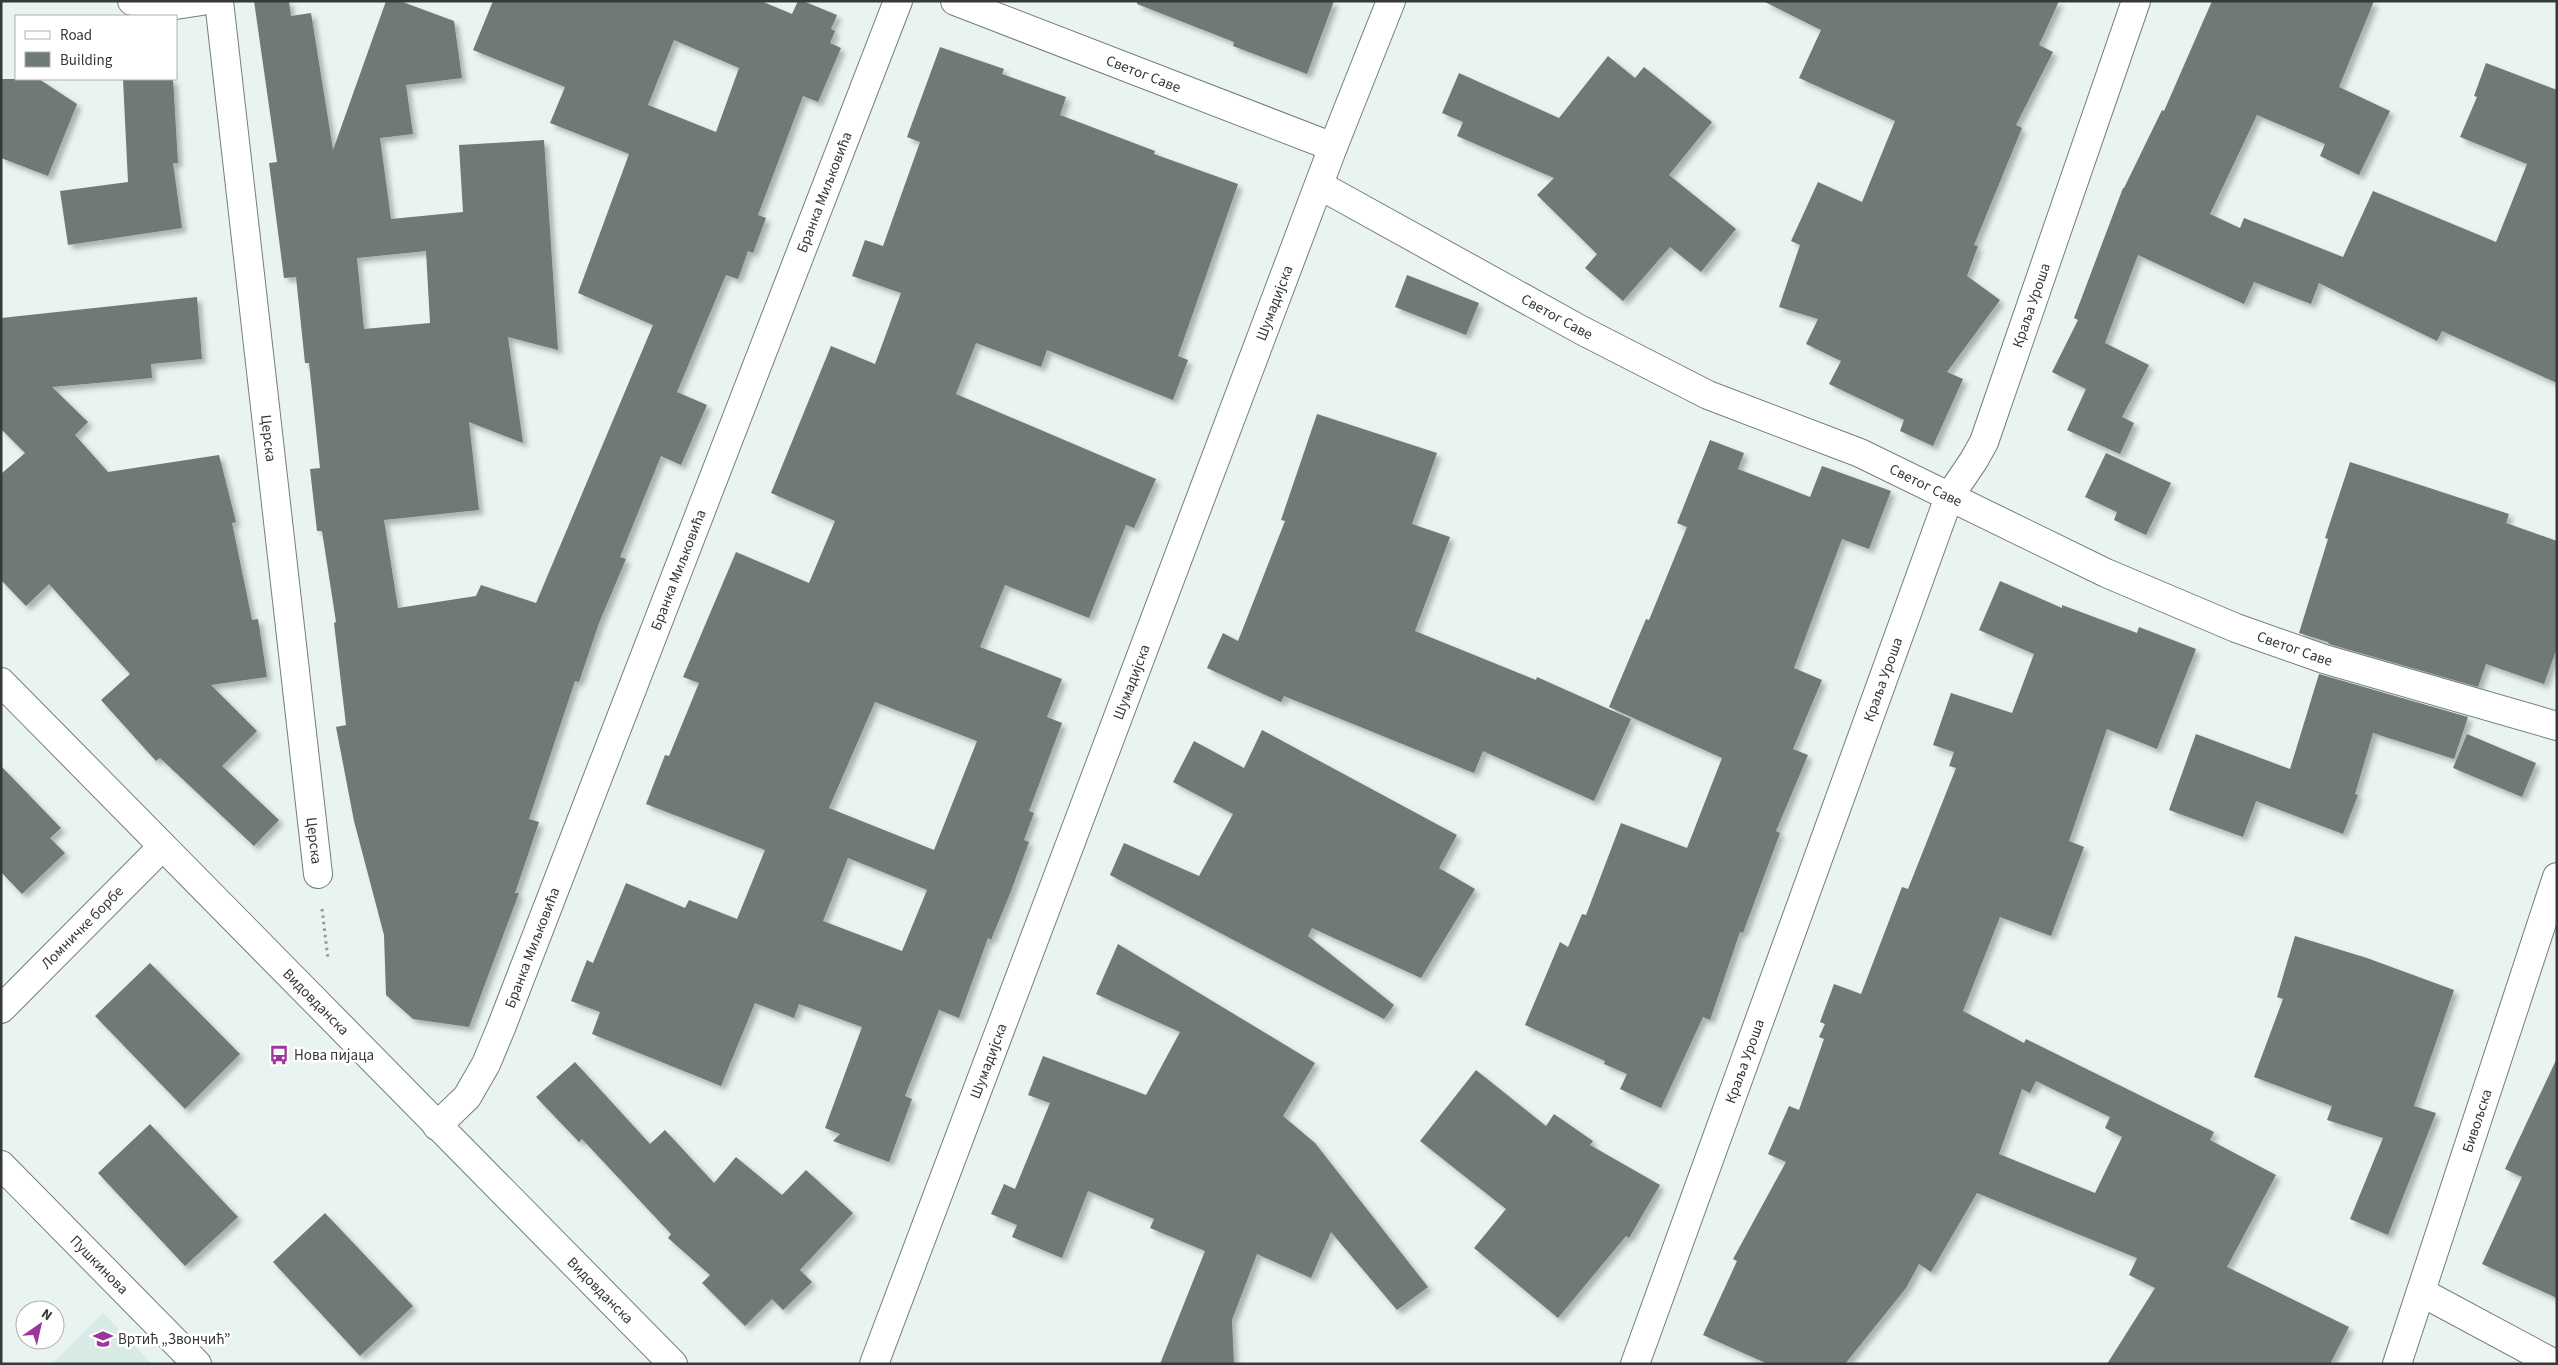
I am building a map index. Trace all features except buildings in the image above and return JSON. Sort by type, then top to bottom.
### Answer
[{"type":"street","points":[[132,1],[169,6],[202,1]]},
{"type":"street","name":"Церска","points":[[219,1],[318,874]]},
{"type":"street","name":"Бранка Миљковића","points":[[437,1126],[467,1097],[486,1064],[501,1028],[898,1]]},
{"type":"street","name":"Светог Саве","points":[[955,1],[1333,147]]},
{"type":"street","name":"Шумадијска","points":[[874,1364],[1333,147],[1391,1]]},
{"type":"street","name":"Краља Уроша","points":[[1635,1364],[1949,497],[1984,442],[2136,1]]},
{"type":"street","name":"Светог Саве","points":[[1319,184],[1581,330],[1708,395],[1860,453],[2106,573],[2236,628],[2324,659],[2557,726]]},
{"type":"street","name":"Видовданска","points":[[1,682],[673,1364]]},
{"type":"street","name":"Ломничке борбе","points":[[1,1009],[162,847]]},
{"type":"street","name":"Бивољска","points":[[2397,1364],[2557,877]]},
{"type":"street","name":"Пушкинова","points":[[1,1165],[197,1364]]},
{"type":"street","points":[[2421,1292],[2555,1364]]},
{"type":"path","points":[[318,874],[328,959]]},
{"type":"shaded area","name":"Вртић „Звончић”","points":[[103,1313],[152,1364],[52,1364]]},
{"type":"place","name":"Нова пијаца","points":[[279,1055]]},
{"type":"place","name":"Вртић „Звончић”","points":[[103,1339]]}]
